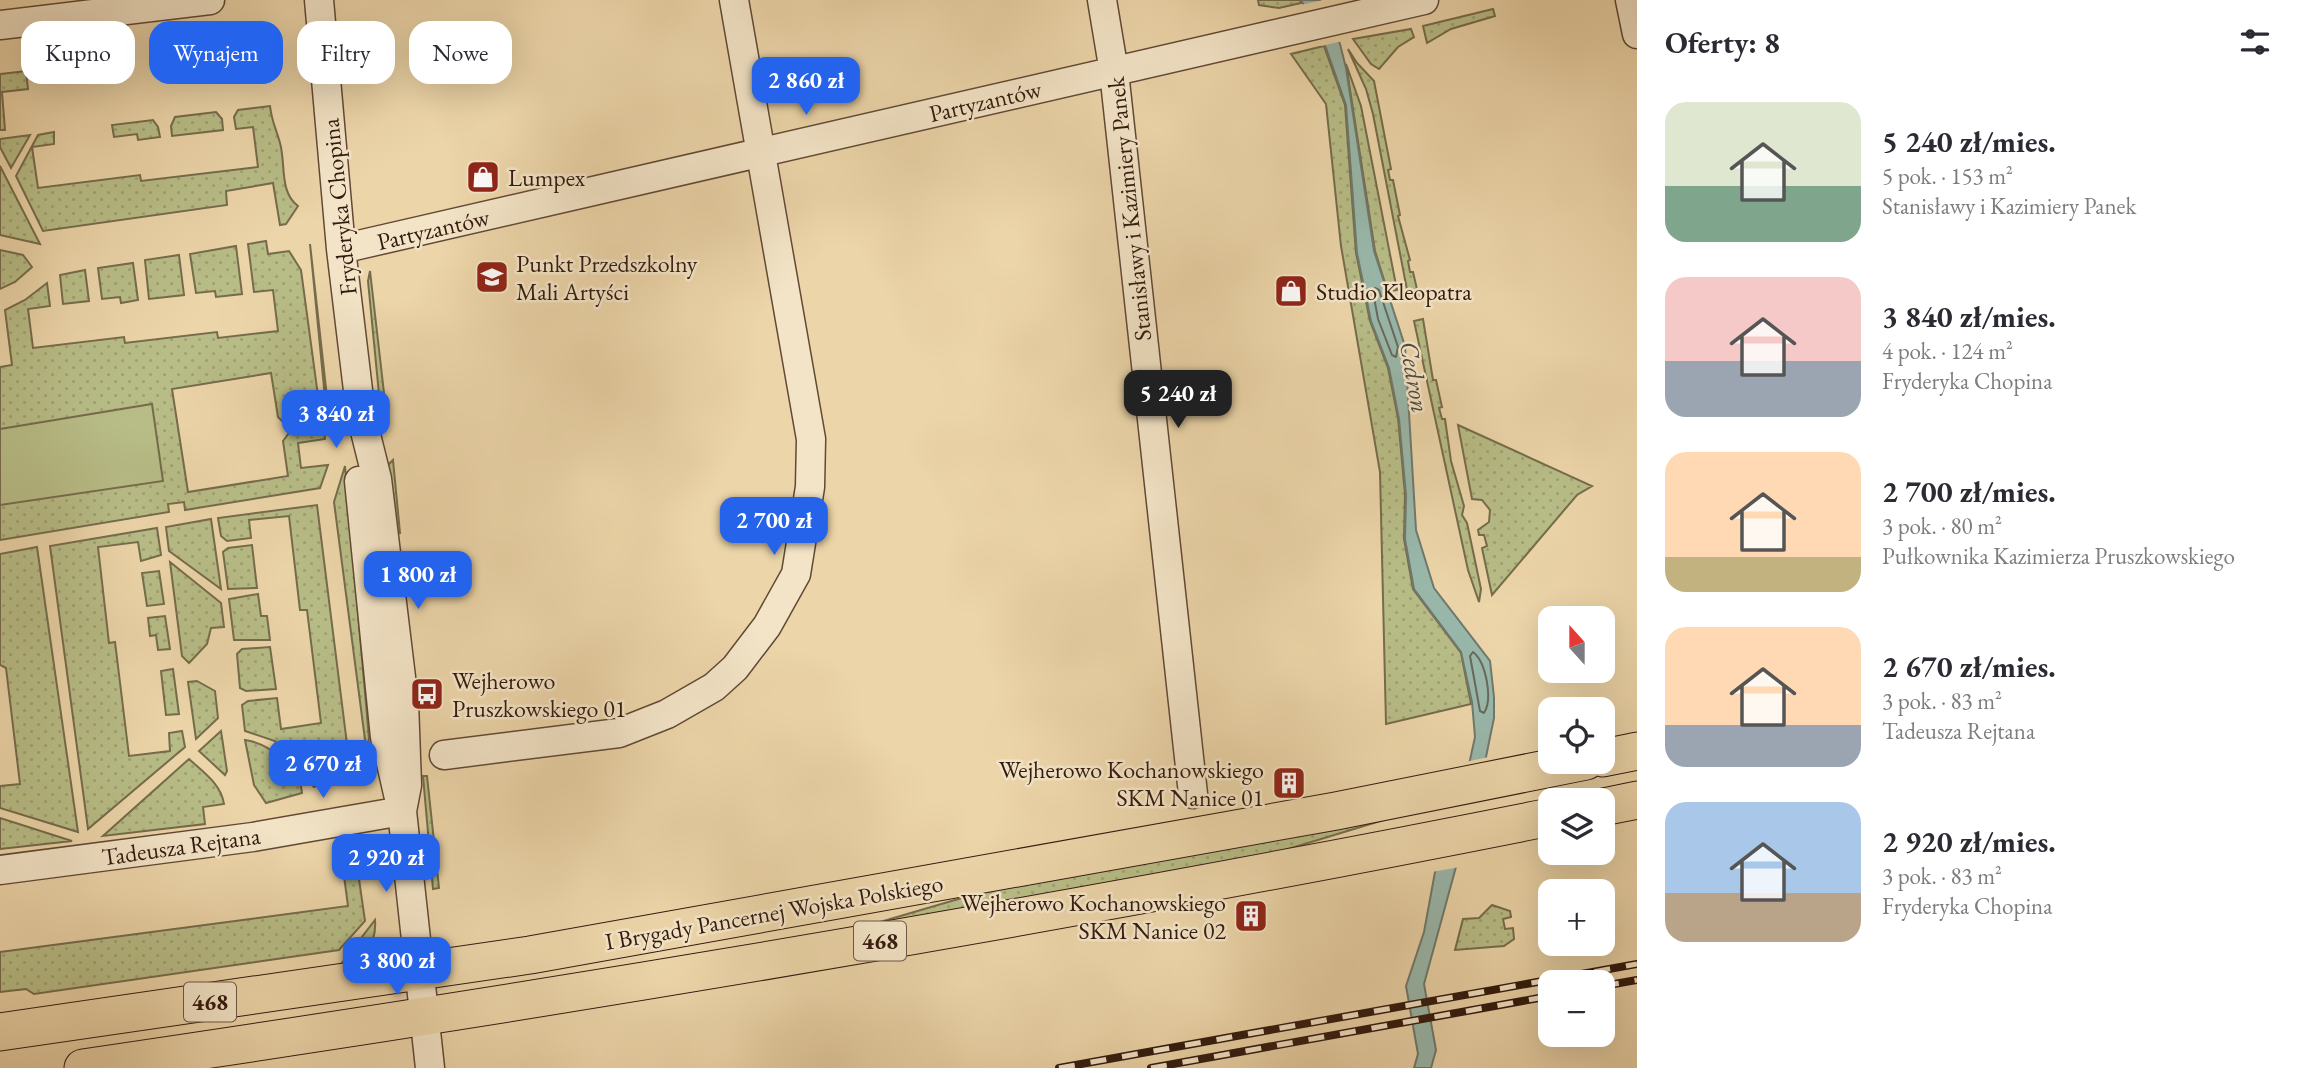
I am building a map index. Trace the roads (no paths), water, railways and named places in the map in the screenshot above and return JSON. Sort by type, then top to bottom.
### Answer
[{"type":"main road","points":[[1615,756],[1637,751]]},
{"type":"main road","name":"I Brygady Pancernej Wojska Polskiego","points":[[0,1032],[530,955],[909,889],[1538,771]]},
{"type":"main road","points":[[1615,805],[1637,800]]},
{"type":"main road","name":"I Brygady Pancernej Wojska Polskiego","points":[[83,1068],[424,1017],[1050,912],[1538,819]]},
{"type":"street","points":[[0,25],[210,0]]},
{"type":"street","name":"Fryderyka Chopina","points":[[319,0],[341,249],[361,415],[359,486],[383,724],[394,788],[402,811],[430,1068]]},
{"type":"street","points":[[443,755],[619,733],[691,702],[735,668],[768,626],[796,573],[805,530],[811,439],[734,0]]},
{"type":"street","name":"Stanisławy i Kazimiery Panek","points":[[1102,0],[1114,72],[1193,794]]},
{"type":"street","name":"Partyzantów","points":[[341,249],[1424,0]]},
{"type":"street","points":[[1630,0],[1637,34]]},
{"type":"street","name":"Tadeusza Rejtana","points":[[0,870],[253,837],[402,811]]},
{"type":"water","points":[[1301,0],[1320,0],[1340,44],[1346,68],[1374,251],[1405,346],[1416,530],[1434,588],[1490,661],[1494,718],[1486,757],[1424,984],[1436,1050],[1431,1068],[1414,1068],[1418,1054],[1406,986],[1424,932],[1435,872],[1470,760],[1475,737],[1472,702],[1461,652],[1414,589],[1405,539],[1406,495],[1399,419],[1389,368],[1371,321],[1357,253],[1346,105],[1326,48]]},
{"type":"railway","points":[[1059,1068],[1637,964]]},
{"type":"railway","points":[[1615,984],[1637,980]]},
{"type":"railway","points":[[1151,1068],[1538,998]]},
{"type":"place","name":"Lumpex","points":[[483,177]]},
{"type":"place","name":"Punkt Przedszkolny Mali Artyści","points":[[492,277]]},
{"type":"place","name":"Studio Kleopatra","points":[[1291,291]]},
{"type":"place","name":"Wejherowo Pruszkowskiego 01","points":[[427,694]]},
{"type":"place","name":"Wejherowo Kochanowskiego SKM Nanice 01","points":[[1289,783]]},
{"type":"place","name":"Wejherowo Kochanowskiego SKM Nanice 02","points":[[1251,916]]},
{"type":"water label","name":"Cedron","points":[[1415,377]]}]
